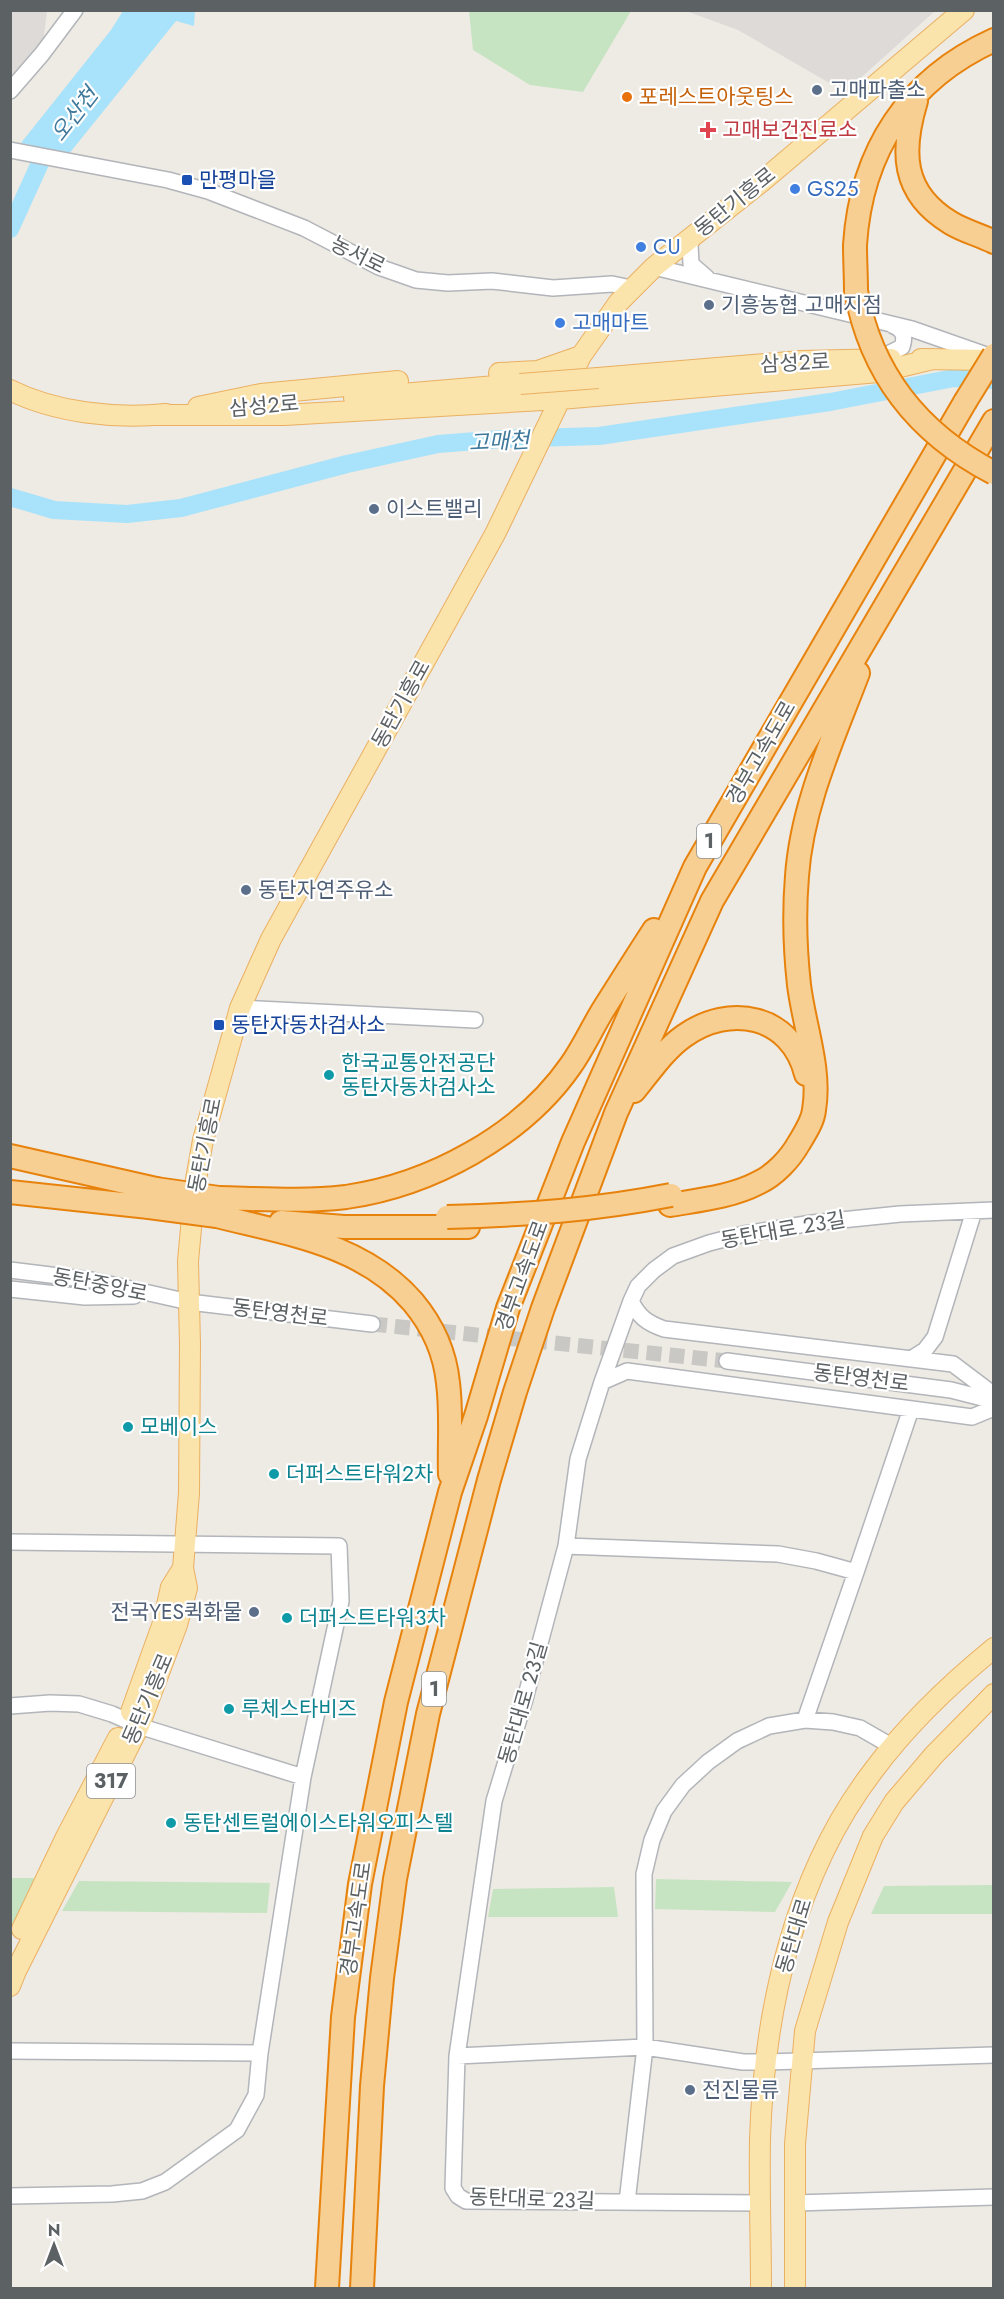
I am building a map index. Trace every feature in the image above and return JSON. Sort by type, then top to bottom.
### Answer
[{"type":"highway","points":[[989,41],[948,65],[902,109],[884,137],[869,171],[863,193],[855,246],[856,291],[864,326],[874,352],[892,386],[909,409],[939,437],[993,473]]},
{"type":"highway","points":[[919,91],[907,130],[906,154],[910,174],[920,195],[937,213],[953,224],[993,242]]},
{"type":"highway","name":"경부고속도로","points":[[327,2289],[343,2018],[360,1884],[396,1702],[450,1492],[476,1416],[508,1308],[568,1153],[694,867],[965,402],[993,358]]},
{"type":"highway","name":"경부고속도로","points":[[362,2289],[372,2086],[382,1978],[395,1879],[428,1714],[489,1480],[543,1308],[616,1113],[652,1029],[719,888],[993,421]]},
{"type":"highway","points":[[218,1207],[447,1217],[536,1214],[732,1194],[759,1183],[779,1168],[793,1153],[814,1112],[816,1088],[799,986],[796,950],[797,876],[802,829],[818,777],[882,611]]},
{"type":"highway","points":[[218,1207],[346,1197],[397,1186],[442,1167],[509,1130],[534,1108],[571,1065],[603,1010],[694,867]]},
{"type":"highway","points":[[10,1192],[153,1198],[344,1227],[468,1227],[535,1224],[671,1200],[750,1172],[770,1160],[786,1144],[800,1124],[807,1101],[807,1079],[803,1061],[791,1042],[773,1027],[753,1019],[731,1018],[711,1021],[684,1036],[669,1050],[616,1113]]},
{"type":"highway","points":[[10,1156],[153,1198]]},
{"type":"highway","points":[[218,1207],[350,1254],[390,1277],[422,1312],[439,1341],[449,1384],[450,1492]]},
{"type":"main road","name":"동탄기흥로","points":[[10,1986],[133,1724],[163,1623],[171,1587],[183,1568],[189,1493],[188,1261],[195,1185],[203,1140],[240,1008],[271,939],[495,534],[581,356],[631,288],[886,78],[964,10]]},
{"type":"main road","points":[[155,415],[261,394],[357,384],[538,371],[581,356]]},
{"type":"main road","name":"삼성2로","points":[[10,390],[56,405],[96,413],[155,415],[801,361],[993,358]]},
{"type":"main road","points":[[155,415],[284,415],[557,405],[879,372],[933,359]]},
{"type":"main road","name":"동탄대로","points":[[761,2289],[760,2138],[766,2062],[785,1956],[818,1865],[837,1826],[856,1795],[892,1747],[955,1681],[993,1648]]},
{"type":"main road","name":"동탄대로","points":[[795,2289],[796,2134],[805,2031],[820,1976],[838,1922],[873,1836],[894,1802],[934,1755],[993,1694]]},
{"type":"main road","name":"동탄기흥로","points":[[10,1953],[66,1837],[133,1724]]},
{"type":"street","points":[[10,91],[42,54],[75,10]]},
{"type":"street","name":"농서로","points":[[10,150],[168,180],[208,191],[304,228],[379,267],[416,280],[448,283],[492,281],[553,288],[612,284],[631,288]]},
{"type":"street","points":[[694,235],[690,244],[691,264],[710,280]]},
{"type":"street","points":[[654,267],[889,323],[993,358]]},
{"type":"street","points":[[880,358],[902,347],[904,340],[904,334],[900,329],[889,323]]},
{"type":"street","points":[[240,1008],[475,1020]]},
{"type":"street","name":"동탄대로 23길","points":[[761,2203],[466,2201],[458,2196],[453,2188],[452,2177],[457,2056],[494,1800],[525,1699],[566,1546],[578,1459],[602,1382],[631,1301],[639,1286],[654,1270],[673,1257],[735,1236],[823,1221],[933,1211],[993,1210]]},
{"type":"street","points":[[911,1359],[926,1350],[935,1337],[974,1211]]},
{"type":"street","name":"동탄중앙로","points":[[10,1270],[91,1280],[189,1302]]},
{"type":"street","points":[[10,1289],[85,1297],[155,1295]]},
{"type":"street","points":[[631,1301],[638,1314],[648,1323],[664,1329],[952,1364]]},
{"type":"street","name":"동탄영천로","points":[[189,1302],[372,1324]]},
{"type":"street","points":[[935,1337],[941,1353],[993,1395]]},
{"type":"street","name":"동탄영천로","points":[[727,1361],[951,1390],[993,1401]]},
{"type":"street","points":[[602,1382],[627,1371],[972,1417],[993,1408]]},
{"type":"street","points":[[805,1720],[910,1410]]},
{"type":"street","points":[[10,1542],[339,1546],[341,1601],[303,1778],[260,2053],[256,2095],[237,2130],[165,2182],[142,2191],[112,2194],[10,2196]]},
{"type":"street","points":[[566,1546],[778,1554],[856,1572]]},
{"type":"street","points":[[10,1706],[50,1703],[79,1704],[133,1724],[303,1778]]},
{"type":"street","points":[[627,2202],[645,2047],[644,1874],[652,1840],[664,1812],[683,1785],[708,1762],[737,1741],[769,1726],[805,1720],[833,1722],[860,1728],[892,1747]]},
{"type":"street","points":[[457,2056],[645,2047],[743,2062],[993,2055]]},
{"type":"street","points":[[10,2051],[260,2053]]},
{"type":"street","points":[[795,2203],[993,2197]]},
{"type":"shaded area","points":[[935,10],[845,92],[738,30],[686,11]]},
{"type":"shaded area","points":[[11,11],[47,11],[42,51],[11,86]]},
{"type":"green space","points":[[469,10],[631,11],[583,92],[530,85],[473,50]]},
{"type":"green space","points":[[11,1878],[36,1878],[11,1931]]},
{"type":"green space","points":[[656,1879],[792,1882],[775,1912],[655,1909]]},
{"type":"green space","points":[[79,1881],[270,1883],[267,1913],[62,1911]]},
{"type":"green space","points":[[993,1885],[993,1914],[871,1914],[884,1886]]},
{"type":"green space","points":[[614,1887],[618,1917],[488,1917],[493,1889]]},
{"type":"water","points":[[123,11],[195,11],[194,26],[176,21],[68,155],[21,143],[111,30]]},
{"type":"waterway","name":"오산천","points":[[10,229],[46,150],[53,142]]},
{"type":"waterway","name":"고매천","points":[[10,497],[54,510],[127,514],[181,508],[347,464],[438,444],[502,439],[599,436],[830,402],[954,378],[994,380]]},
{"type":"tunnel","points":[[372,1324],[727,1361]]},
{"type":"place","name":"고매파출소","points":[[817,90]]},
{"type":"place","name":"포레스트아웃팅스","points":[[627,97]]},
{"type":"place","name":"고매보건진료소","points":[[708,130]]},
{"type":"place","name":"만평마을","points":[[187,180]]},
{"type":"place","name":"GS25","points":[[795,189]]},
{"type":"place","name":"CU","points":[[641,247]]},
{"type":"place","name":"기흥농협 고매지점","points":[[709,305]]},
{"type":"place","name":"고매마트","points":[[560,323]]},
{"type":"place","name":"이스트밸리","points":[[374,509]]},
{"type":"place","name":"동탄자연주유소","points":[[246,890]]},
{"type":"place","name":"동탄자동차검사소","points":[[219,1025]]},
{"type":"place","name":"한국교통안전공단 동탄자동차검사소","points":[[329,1075]]},
{"type":"place","name":"모베이스","points":[[128,1427]]},
{"type":"place","name":"더퍼스트타워2차","points":[[274,1474]]},
{"type":"place","name":"전국YES퀵화물","points":[[254,1612]]},
{"type":"place","name":"더퍼스트타워3차","points":[[287,1618]]},
{"type":"place","name":"루체스타비즈","points":[[229,1709]]},
{"type":"place","name":"동탄센트럴에이스타워오피스텔","points":[[171,1823]]},
{"type":"place","name":"전진물류","points":[[690,2090]]}]
